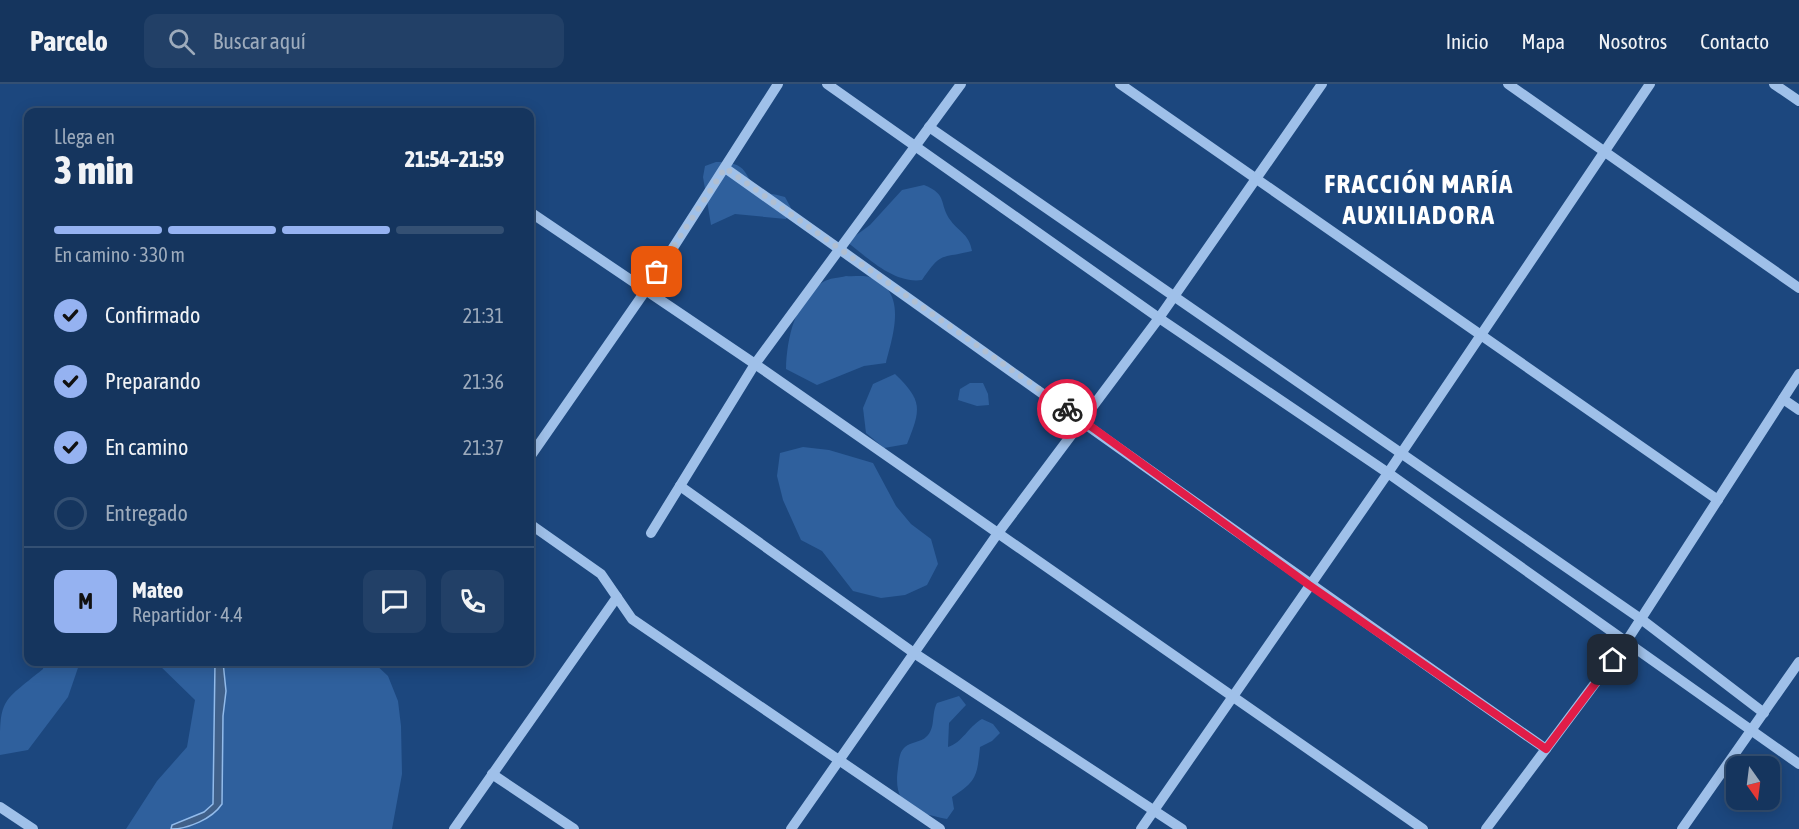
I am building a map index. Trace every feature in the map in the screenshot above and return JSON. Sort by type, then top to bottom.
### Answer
[{"type":"street","points":[[534,452],[646,290],[778,84]]},
{"type":"street","points":[[827,84],[1159,318],[1388,473],[1799,764]]},
{"type":"street","points":[[651,532],[755,364],[961,84]]},
{"type":"street","points":[[1120,84],[1718,500]]},
{"type":"street","points":[[791,829],[998,533],[1159,318],[1322,84]]},
{"type":"street","points":[[1508,84],[1799,288]]},
{"type":"street","points":[[1141,829],[1388,473],[1650,84]]},
{"type":"street","points":[[1774,84],[1799,102]]},
{"type":"street","points":[[929,127],[1641,619],[1764,713]]},
{"type":"street","points":[[725,168],[1083,420],[1309,585],[1546,749]]},
{"type":"street","points":[[534,215],[755,364],[1423,829]]},
{"type":"street","points":[[1486,829],[1626,642],[1799,374]]},
{"type":"street","points":[[1783,399],[1799,410]]},
{"type":"street","points":[[680,486],[914,653],[1182,829]]},
{"type":"street","points":[[534,527],[601,574],[632,618],[940,829]]},
{"type":"street","points":[[454,829],[617,597]]},
{"type":"street","points":[[1682,829],[1799,662]]},
{"type":"street","points":[[492,774],[574,829]]},
{"type":"street","points":[[0,807],[33,829]]},
{"type":"shaded area","points":[[716,162],[742,168],[755,187],[761,191],[785,197],[791,208],[786,219],[735,214],[711,225],[703,177],[705,166]]},
{"type":"shaded area","points":[[924,185],[940,196],[947,215],[966,237],[972,251],[942,258],[934,264],[922,280],[912,280],[892,274],[847,242],[870,225],[902,190]]},
{"type":"shaded area","points":[[846,276],[869,277],[882,283],[890,292],[895,314],[886,363],[864,366],[817,385],[786,369],[791,332],[799,309],[813,290],[825,281]]},
{"type":"shaded area","points":[[895,374],[911,391],[917,406],[917,414],[907,444],[884,448],[866,433],[863,408],[873,384]]},
{"type":"shaded area","points":[[970,383],[983,383],[988,394],[989,405],[977,406],[958,400],[960,389]]},
{"type":"shaded area","points":[[803,447],[829,450],[873,463],[896,506],[911,524],[931,539],[938,564],[927,585],[905,595],[881,598],[853,591],[822,551],[801,540],[783,500],[777,476],[780,453]]},
{"type":"shaded area","points":[[43,666],[79,666],[68,697],[28,750],[0,755],[1,722],[5,704],[18,689],[43,669]]},
{"type":"shaded area","points":[[160,666],[377,666],[388,676],[398,701],[401,726],[402,774],[392,829],[126,829],[157,781],[187,747],[195,700]]},
{"type":"shaded area","points":[[215,666],[223,666],[226,691],[223,716],[222,804],[199,822],[171,829],[172,825],[204,812],[213,804]]},
{"type":"shaded area","points":[[959,696],[966,705],[949,723],[948,747],[958,742],[982,719],[993,724],[1000,733],[992,741],[980,747],[974,777],[966,787],[952,797],[954,809],[947,819],[925,814],[908,806],[902,800],[897,781],[898,768],[903,749],[907,745],[924,739],[929,734],[937,703]]},
{"type":"way so far","points":[[657,272],[725,168],[1067,409]]},
{"type":"district","name":"FRACCIÓN MARÍA AUXILIADORA","points":[[1419,200]]},
{"type":"route","points":[[1067,409],[1309,585],[1546,749],[1613,660]]}]
